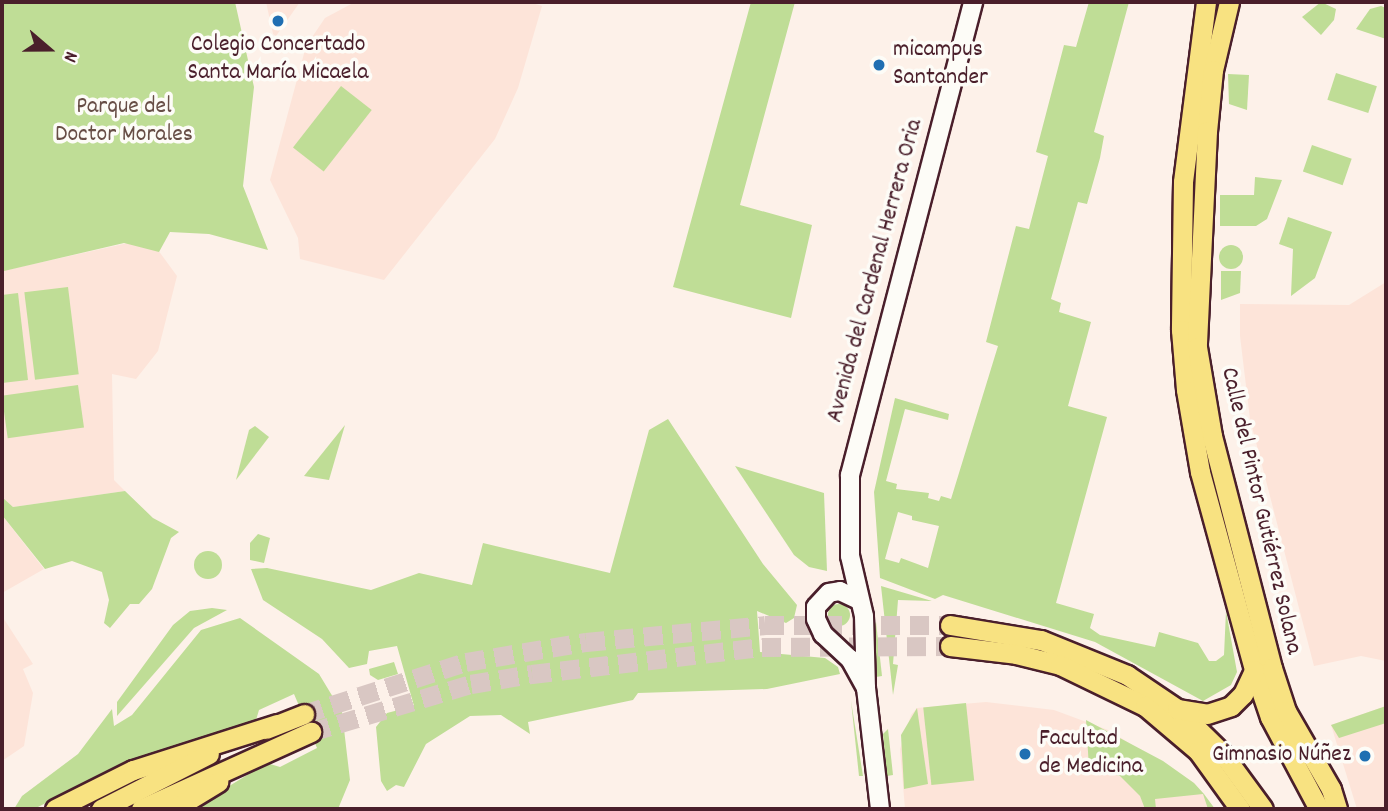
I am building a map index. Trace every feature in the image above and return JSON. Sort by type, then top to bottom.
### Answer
[{"type":"main road","name":"Avenida del Cardenal Herrera Oria","points":[[880,809],[866,688],[869,666],[850,556],[848,499],[855,447],[973,2]]},
{"type":"main road","name":"Calle del Pintor Gutiérrez Solana","points":[[1206,2],[1183,182],[1182,347],[1200,472],[1254,670],[1270,717],[1319,809]]},
{"type":"main road","name":"Calle del Pintor Gutiérrez Solana","points":[[1229,2],[1213,70],[1202,184],[1197,311],[1200,369],[1224,486],[1272,668],[1286,711],[1331,789],[1337,809]]},
{"type":"main road","name":"Avenida del Cardenal Herrera Oria","points":[[850,556],[840,591],[829,593],[816,607],[818,628],[831,639],[866,688]]},
{"type":"main road","points":[[840,591],[859,600]]},
{"type":"main road","points":[[831,639],[850,638],[862,624]]},
{"type":"main road","points":[[950,625],[1041,640],[1099,661],[1177,709],[1222,753],[1263,809]]},
{"type":"main road","points":[[950,646],[1060,665],[1145,706],[1198,751],[1240,809]]},
{"type":"main road","points":[[1177,709],[1207,714],[1231,706],[1243,694],[1254,670]]},
{"type":"main road","points":[[55,809],[133,770],[276,724],[307,723],[174,809]]},
{"type":"main road","points":[[101,809],[276,724]]},
{"type":"main road","points":[[141,809],[259,753]]},
{"type":"shaded area","name":"Colegio Concertado Santa María Micaela","points":[[266,2],[300,2],[276,36],[273,34]]},
{"type":"shaded area","points":[[355,2],[529,2],[542,6],[518,88],[495,139],[384,280],[300,259],[298,238],[270,180],[306,46],[325,18]]},
{"type":"shaded area","points":[[128,243],[158,250],[177,276],[158,351],[136,379],[112,374],[114,480],[125,491],[13,507],[2,497],[2,271]]},
{"type":"shaded area","points":[[1386,282],[1386,661],[1361,656],[1314,666],[1250,419],[1240,336],[1240,304],[1349,305]]},
{"type":"shaded area","points":[[2,515],[44,569],[2,593]]},
{"type":"shaded area","points":[[2,616],[33,664],[23,669],[33,693],[24,746],[2,761]]},
{"type":"shaded area","name":"Facultad de Medicina","points":[[986,702],[1054,710],[1108,730],[1194,783],[1215,809],[905,809],[900,749],[911,715],[917,708]]},
{"type":"shaded area","points":[[1386,706],[1386,809],[1357,809],[1331,725]]},
{"type":"green space","name":"Parque del Doctor Morales","points":[[2,2],[235,2],[254,87],[243,186],[268,250],[209,234],[170,232],[159,252],[124,243],[4,271]]},
{"type":"green space","points":[[751,2],[795,2],[740,205],[812,225],[791,318],[673,287]]},
{"type":"green space","points":[[1089,2],[1129,2],[1094,132],[1104,136],[1100,158],[1087,204],[1078,202],[1051,299],[1061,303],[1059,312],[1091,322],[1068,406],[1107,417],[1056,603],[1094,614],[1090,628],[1100,635],[1155,647],[1159,632],[1198,643],[1209,661],[1216,661],[1224,655],[1226,611],[1237,672],[1231,685],[1203,701],[1095,642],[943,595],[935,599],[880,578],[874,492],[895,398],[949,414],[948,420],[905,409],[886,481],[897,484],[896,489],[929,493],[928,498],[939,501],[941,496],[951,499],[998,346],[986,342],[1016,226],[1029,229],[1048,156],[1036,152],[1064,45],[1076,47]],"holes":[[[898,512],[912,516],[912,520],[939,526],[928,568],[901,558],[899,563],[885,559]]]},
{"type":"green space","points":[[1321,2],[1336,9],[1334,20],[1321,35],[1302,17]]},
{"type":"green space","points":[[1381,6],[1386,8],[1386,39],[1356,29],[1370,9]]},
{"type":"green space","points":[[1336,73],[1377,86],[1368,113],[1327,100]]},
{"type":"green space","points":[[1228,74],[1249,75],[1247,110],[1229,104]]},
{"type":"green space","points":[[341,86],[372,110],[324,171],[293,147]]},
{"type":"green space","points":[[1312,145],[1352,159],[1343,185],[1303,171]]},
{"type":"green space","points":[[1255,177],[1282,180],[1267,219],[1256,226],[1220,226],[1220,195],[1254,195]]},
{"type":"green space","points":[[1288,217],[1332,232],[1315,278],[1291,296],[1293,249],[1279,244]]},
{"type":"green space","points":[[1231,245],[1239,249],[1243,257],[1239,265],[1231,269],[1223,265],[1219,257],[1223,249]]},
{"type":"green space","points":[[1221,271],[1241,271],[1240,293],[1221,300]]},
{"type":"green space","points":[[68,287],[79,374],[35,380],[24,292]]},
{"type":"green space","points":[[18,293],[28,380],[2,383],[2,295]]},
{"type":"green space","points":[[78,385],[84,428],[8,438],[2,396]]},
{"type":"green space","points":[[668,419],[763,564],[797,605],[794,618],[786,623],[757,611],[760,652],[825,658],[838,667],[840,674],[767,689],[638,693],[633,700],[528,722],[530,734],[501,715],[470,716],[426,744],[404,787],[396,785],[387,791],[381,781],[376,727],[387,713],[414,706],[397,646],[369,651],[367,664],[349,668],[322,639],[263,600],[251,569],[267,568],[371,590],[419,573],[472,585],[483,543],[610,573],[649,430]]},
{"type":"green space","points":[[345,425],[329,480],[304,476]]},
{"type":"green space","points":[[255,426],[269,437],[236,480],[249,430]]},
{"type":"green space","points":[[735,466],[824,493],[827,571],[809,567],[794,555]]},
{"type":"green space","points":[[125,491],[153,518],[179,532],[171,538],[152,589],[139,604],[130,604],[110,628],[104,623],[109,600],[102,572],[72,561],[45,569],[2,515],[2,497],[13,507]]},
{"type":"green space","points":[[258,534],[270,538],[264,563],[250,560],[250,543]]},
{"type":"green space","points":[[208,551],[218,555],[222,565],[218,575],[208,579],[198,575],[194,565],[198,555]]},
{"type":"green space","points":[[881,586],[932,601],[898,600],[893,664],[898,665],[893,695]]},
{"type":"green space","points":[[839,604],[847,607],[850,615],[847,623],[839,626],[831,623],[828,615],[831,607]]},
{"type":"green space","points":[[212,608],[227,610],[194,628],[117,716],[117,702],[173,625],[190,611]]},
{"type":"green space","points":[[240,618],[319,674],[342,712],[350,780],[338,809],[192,809],[252,772],[270,764],[280,767],[317,748],[294,694],[259,710],[256,720],[127,762],[34,809],[14,809],[22,796],[78,754],[112,709],[114,726],[132,715],[201,630]]},
{"type":"green space","points":[[876,622],[882,676],[876,677],[871,634]]},
{"type":"green space","points":[[394,662],[398,674],[378,680],[370,675],[369,669]]},
{"type":"green space","points":[[851,701],[863,776],[859,776]]},
{"type":"green space","points":[[966,703],[974,781],[931,785],[923,707]]},
{"type":"green space","points":[[1386,706],[1386,723],[1339,738],[1331,725]]},
{"type":"green space","points":[[917,708],[928,784],[904,789],[901,735]]},
{"type":"green space","points":[[1086,720],[1163,761],[1194,783],[1204,794],[1215,809],[1208,809],[1203,794],[1155,799],[1156,809],[1145,809],[1140,796],[1120,776],[1089,768]]},
{"type":"green space","points":[[888,729],[893,775],[887,776],[883,734]]},
{"type":"tunnel","points":[[304,714],[466,662],[586,642],[765,625],[950,625]]},
{"type":"tunnel","points":[[311,732],[471,684],[532,674],[762,647],[950,646]]},
{"type":"place","name":"Colegio Concertado Santa María Micaela","points":[[278,21]]},
{"type":"place","name":"micampus Santander","points":[[879,65]]},
{"type":"place","name":"Facultad de Medicina","points":[[1025,754]]},
{"type":"place","name":"Gimnasio Núñez","points":[[1365,756]]}]
